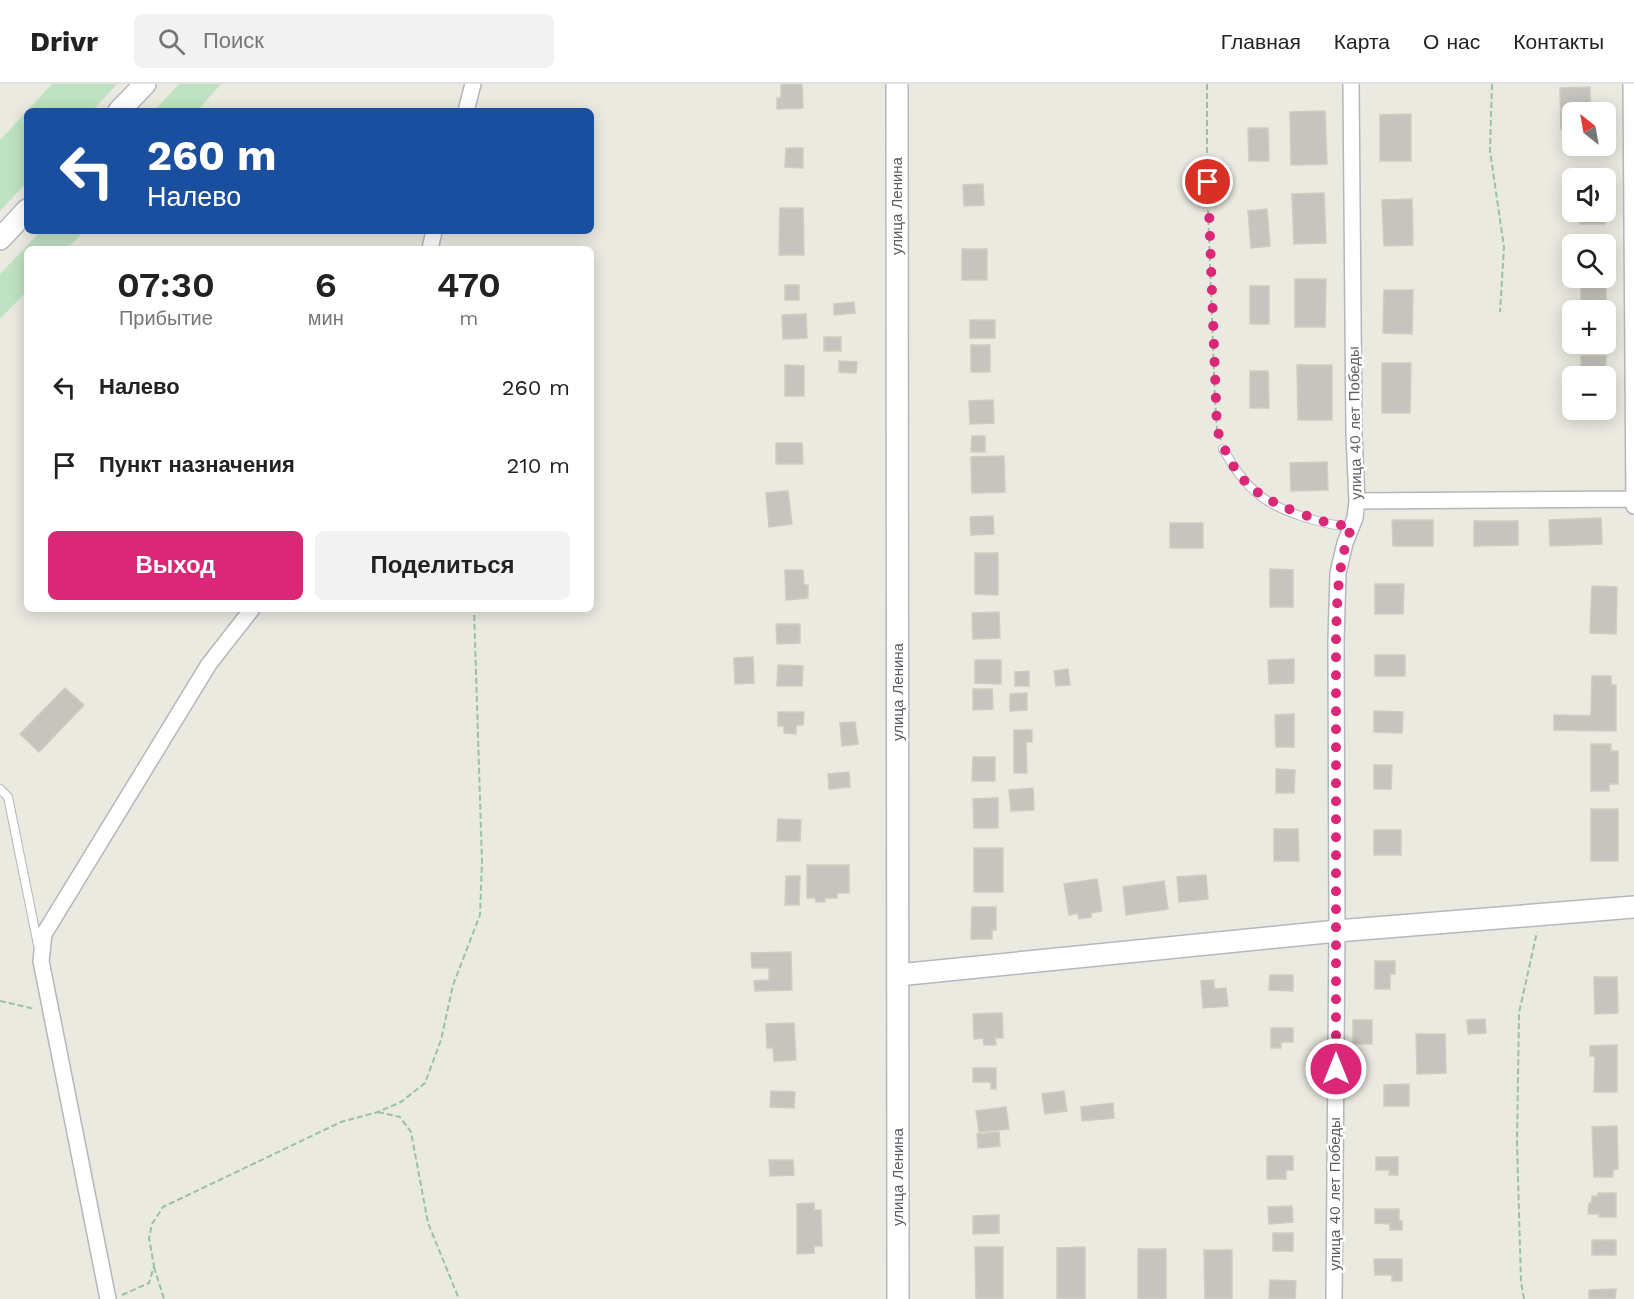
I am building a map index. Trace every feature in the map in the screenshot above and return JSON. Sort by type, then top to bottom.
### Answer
[{"type":"street","points":[[122,108],[145,84]]},
{"type":"street","points":[[467,108],[473,84]]},
{"type":"street","name":"улица Ленина","points":[[897,84],[898,1299]]},
{"type":"street","name":"улица 40 лет Победы","points":[[1334,1299],[1337,931],[1336,641],[1338,573],[1345,543],[1356,518],[1357,501],[1354,434],[1351,84]]},
{"type":"street","points":[[1631,84],[1634,506]]},
{"type":"street","points":[[0,239],[24,213]]},
{"type":"street","points":[[1357,501],[1634,499]]},
{"type":"street","points":[[115,1297],[51,1014],[41,961],[45,934],[209,664],[250,612]]},
{"type":"street","points":[[898,975],[1337,931],[1634,907]]},
{"type":"lane","points":[[1223,449],[1236,472],[1257,494],[1327,525],[1352,526]]},
{"type":"lane","points":[[0,789],[8,797],[41,961]]},
{"type":"path","points":[[1207,84],[1215,401],[1217,429],[1223,449]]},
{"type":"path","points":[[1492,84],[1490,151],[1504,247],[1500,312]]},
{"type":"path","points":[[164,1299],[154,1266],[149,1238],[152,1224],[163,1207],[340,1122],[378,1112],[401,1102],[426,1083],[441,1040],[453,985],[480,915],[482,862],[474,612]]},
{"type":"path","points":[[1524,1299],[1521,1282],[1517,1143],[1519,1013],[1540,915]]},
{"type":"path","points":[[0,1000],[51,1014]]},
{"type":"path","points":[[378,1112],[400,1117],[411,1132],[428,1223],[459,1299]]},
{"type":"path","points":[[115,1297],[149,1283],[154,1266]]},
{"type":"green space","points":[[52,84],[117,84],[95,108],[30,108]]},
{"type":"green space","points":[[179,84],[221,84],[200,108],[157,108]]},
{"type":"green space","points":[[24,114],[24,185],[0,211],[0,140]]},
{"type":"green space","points":[[38,234],[81,234],[70,246],[27,246]]},
{"type":"green space","points":[[24,249],[24,294],[0,319],[0,274]]},
{"type":"building","points":[[781,84],[802,84],[803,108],[777,109],[777,98],[781,98]]},
{"type":"building","points":[[1590,87],[1590,102],[1562,102],[1562,129],[1561,129],[1560,88]]},
{"type":"building","points":[[1325,111],[1327,164],[1291,165],[1290,112]]},
{"type":"building","points":[[1411,114],[1411,161],[1380,161],[1380,115]]},
{"type":"building","points":[[1248,128],[1268,128],[1269,161],[1249,161]]},
{"type":"building","points":[[786,148],[803,148],[803,168],[785,167]]},
{"type":"building","points":[[983,184],[984,205],[964,206],[963,185]]},
{"type":"building","points":[[1324,193],[1326,243],[1294,244],[1292,194]]},
{"type":"building","points":[[1412,199],[1413,245],[1384,246],[1382,200]]},
{"type":"building","points":[[780,208],[803,208],[804,255],[779,255]]},
{"type":"building","points":[[1267,209],[1270,246],[1251,248],[1248,211]]},
{"type":"building","points":[[1580,222],[1605,222],[1605,224],[1580,224]]},
{"type":"building","points":[[962,249],[987,249],[987,280],[962,280]]},
{"type":"building","points":[[1295,279],[1326,279],[1325,327],[1295,327]]},
{"type":"building","points":[[785,285],[799,285],[799,300],[785,300]]},
{"type":"building","points":[[1250,286],[1269,286],[1269,324],[1250,324]]},
{"type":"building","points":[[1581,288],[1606,288],[1606,300],[1581,300]]},
{"type":"building","points":[[1384,290],[1413,290],[1412,334],[1383,333]]},
{"type":"building","points":[[854,302],[855,313],[834,315],[834,304]]},
{"type":"building","points":[[806,314],[807,338],[783,339],[782,315]]},
{"type":"building","points":[[970,320],[995,320],[995,338],[970,338]]},
{"type":"building","points":[[824,337],[841,337],[841,351],[824,351]]},
{"type":"building","points":[[971,345],[990,345],[990,372],[971,372]]},
{"type":"building","points":[[1581,356],[1606,356],[1606,366],[1581,366]]},
{"type":"building","points":[[839,361],[857,362],[856,373],[839,372]]},
{"type":"building","points":[[1382,363],[1411,363],[1410,413],[1382,413]]},
{"type":"building","points":[[785,365],[804,366],[804,396],[785,396]]},
{"type":"building","points":[[1297,365],[1332,365],[1332,420],[1298,420]]},
{"type":"building","points":[[1250,371],[1268,371],[1269,408],[1250,408]]},
{"type":"building","points":[[993,400],[994,423],[970,424],[969,401]]},
{"type":"building","points":[[972,436],[985,436],[985,452],[971,452]]},
{"type":"building","points":[[776,443],[802,443],[803,464],[776,464]]},
{"type":"building","points":[[1004,456],[1005,492],[972,493],[971,457]]},
{"type":"building","points":[[1327,462],[1328,490],[1291,491],[1290,463]]},
{"type":"building","points":[[788,491],[792,524],[769,527],[766,493]]},
{"type":"building","points":[[993,516],[994,534],[971,535],[970,517]]},
{"type":"building","points":[[1601,518],[1602,544],[1550,546],[1549,520]]},
{"type":"building","points":[[1392,520],[1433,520],[1433,546],[1393,546]]},
{"type":"building","points":[[1474,521],[1518,521],[1518,545],[1474,546]]},
{"type":"building","points":[[1170,523],[1203,523],[1203,548],[1170,548]]},
{"type":"building","points":[[975,553],[998,553],[998,595],[975,594]]},
{"type":"building","points":[[1270,569],[1293,570],[1293,607],[1270,607]]},
{"type":"building","points":[[785,570],[803,570],[804,585],[808,585],[808,598],[786,600]]},
{"type":"building","points":[[1375,584],[1404,584],[1403,614],[1375,614]]},
{"type":"building","points":[[1592,586],[1617,587],[1616,634],[1590,633]]},
{"type":"building","points":[[999,612],[1000,638],[973,639],[972,613]]},
{"type":"building","points":[[776,624],[800,624],[800,643],[777,644]]},
{"type":"building","points":[[1375,655],[1405,655],[1405,676],[1375,676]]},
{"type":"building","points":[[753,657],[754,683],[735,684],[734,658]]},
{"type":"building","points":[[1294,659],[1294,683],[1269,684],[1268,660]]},
{"type":"building","points":[[975,660],[1001,660],[1001,684],[975,683]]},
{"type":"building","points":[[778,665],[803,666],[802,686],[777,686]]},
{"type":"building","points":[[1068,669],[1070,685],[1056,686],[1054,671]]},
{"type":"building","points":[[1029,671],[1029,686],[1015,686],[1015,672]]},
{"type":"building","points":[[1592,676],[1611,676],[1611,685],[1616,685],[1616,731],[1554,730],[1554,715],[1591,716]]},
{"type":"building","points":[[65,688],[84,705],[39,752],[20,734]]},
{"type":"building","points":[[973,689],[992,689],[993,709],[973,710]]},
{"type":"building","points":[[1027,693],[1027,710],[1010,711],[1010,694]]},
{"type":"building","points":[[1374,711],[1403,712],[1402,733],[1374,732]]},
{"type":"building","points":[[778,712],[804,712],[803,725],[796,725],[796,734],[784,733],[784,726],[778,726]]},
{"type":"building","points":[[1294,714],[1294,747],[1276,747],[1275,715]]},
{"type":"building","points":[[855,722],[858,744],[842,746],[840,723]]},
{"type":"building","points":[[1014,730],[1032,730],[1032,742],[1026,742],[1027,773],[1014,773]]},
{"type":"building","points":[[1591,744],[1611,744],[1611,751],[1618,751],[1618,784],[1609,784],[1609,791],[1591,791]]},
{"type":"building","points":[[973,757],[995,757],[995,781],[972,781]]},
{"type":"building","points":[[1374,765],[1392,765],[1391,789],[1374,789]]},
{"type":"building","points":[[1276,769],[1295,770],[1294,793],[1276,793]]},
{"type":"building","points":[[849,772],[850,787],[829,789],[828,774]]},
{"type":"building","points":[[1033,788],[1034,810],[1011,811],[1009,790]]},
{"type":"building","points":[[998,798],[998,828],[974,828],[973,799]]},
{"type":"building","points":[[1591,809],[1618,809],[1618,861],[1591,861]]},
{"type":"building","points":[[778,819],[801,820],[800,841],[777,841]]},
{"type":"building","points":[[1274,829],[1298,829],[1299,861],[1274,861]]},
{"type":"building","points":[[1374,830],[1401,830],[1401,855],[1374,855]]},
{"type":"building","points":[[974,848],[1003,848],[1003,892],[974,892]]},
{"type":"building","points":[[807,865],[849,865],[849,893],[837,893],[837,898],[825,898],[825,902],[816,902],[816,898],[807,898]]},
{"type":"building","points":[[1206,875],[1208,899],[1179,902],[1177,877]]},
{"type":"building","points":[[786,876],[800,876],[799,905],[785,905]]},
{"type":"building","points":[[1097,879],[1102,911],[1091,913],[1091,917],[1079,919],[1078,913],[1069,915],[1064,884]]},
{"type":"building","points":[[1164,881],[1168,909],[1126,915],[1123,887]]},
{"type":"building","points":[[972,907],[996,907],[996,930],[992,930],[992,939],[971,939]]},
{"type":"building","points":[[791,952],[792,990],[755,991],[754,981],[769,980],[769,968],[752,968],[751,953]]},
{"type":"building","points":[[1375,961],[1395,961],[1395,974],[1390,974],[1390,989],[1375,989]]},
{"type":"building","points":[[1270,975],[1293,975],[1293,991],[1269,990]]},
{"type":"building","points":[[1594,977],[1617,977],[1618,1013],[1595,1014]]},
{"type":"building","points":[[1214,980],[1214,989],[1226,988],[1228,1006],[1203,1008],[1201,981]]},
{"type":"building","points":[[1002,1013],[1003,1038],[995,1038],[996,1045],[984,1045],[983,1038],[974,1039],[973,1014]]},
{"type":"building","points":[[1485,1019],[1486,1033],[1468,1034],[1467,1020]]},
{"type":"building","points":[[1353,1020],[1372,1020],[1372,1044],[1353,1044]]},
{"type":"building","points":[[794,1023],[796,1060],[774,1061],[773,1048],[767,1048],[766,1024]]},
{"type":"building","points":[[1271,1028],[1293,1028],[1293,1042],[1281,1042],[1281,1048],[1271,1048]]},
{"type":"building","points":[[1416,1034],[1445,1034],[1446,1073],[1417,1074]]},
{"type":"building","points":[[1617,1045],[1617,1092],[1594,1092],[1595,1056],[1590,1056],[1590,1046]]},
{"type":"building","points":[[973,1068],[996,1068],[996,1089],[991,1089],[991,1082],[973,1082]]},
{"type":"building","points":[[1409,1084],[1409,1106],[1384,1106],[1384,1085]]},
{"type":"building","points":[[771,1091],[795,1092],[794,1108],[770,1107]]},
{"type":"building","points":[[1064,1091],[1067,1111],[1045,1114],[1042,1094]]},
{"type":"building","points":[[1113,1103],[1114,1118],[1082,1121],[1081,1107]]},
{"type":"building","points":[[1006,1107],[1009,1129],[979,1132],[976,1111]]},
{"type":"building","points":[[1617,1126],[1618,1169],[1613,1170],[1613,1177],[1594,1177],[1592,1127]]},
{"type":"building","points":[[999,1132],[1000,1146],[978,1148],[977,1134]]},
{"type":"building","points":[[1267,1156],[1293,1156],[1293,1170],[1286,1170],[1286,1179],[1267,1179]]},
{"type":"building","points":[[1376,1157],[1398,1157],[1398,1175],[1389,1175],[1390,1170],[1376,1170]]},
{"type":"building","points":[[769,1160],[793,1160],[794,1175],[770,1176]]},
{"type":"building","points":[[1598,1193],[1616,1193],[1616,1217],[1599,1217],[1599,1214],[1588,1214],[1592,1196],[1598,1196]]},
{"type":"building","points":[[814,1203],[814,1210],[821,1210],[822,1246],[814,1246],[814,1253],[797,1254],[797,1204]]},
{"type":"building","points":[[1292,1206],[1293,1222],[1269,1224],[1268,1207]]},
{"type":"building","points":[[1375,1209],[1399,1209],[1402,1230],[1390,1230],[1390,1224],[1375,1223]]},
{"type":"building","points":[[999,1215],[999,1233],[973,1234],[973,1216]]},
{"type":"building","points":[[1273,1233],[1293,1233],[1293,1251],[1273,1251]]},
{"type":"building","points":[[1592,1240],[1616,1240],[1616,1255],[1592,1255]]},
{"type":"building","points":[[975,1247],[1003,1247],[1003,1299],[976,1299]]},
{"type":"building","points":[[1085,1247],[1085,1299],[1057,1299],[1057,1248]]},
{"type":"building","points":[[1138,1249],[1166,1249],[1166,1299],[1138,1299]]},
{"type":"building","points":[[1204,1250],[1232,1250],[1232,1299],[1205,1299]]},
{"type":"building","points":[[1374,1259],[1402,1259],[1402,1281],[1392,1281],[1392,1275],[1375,1275]]},
{"type":"building","points":[[1270,1280],[1296,1281],[1295,1299],[1269,1299]]},
{"type":"building","points":[[1616,1289],[1615,1299],[1589,1299],[1589,1290]]},
{"type":"route","points":[[1208,182],[1217,429],[1223,449],[1236,472],[1257,494],[1327,525],[1352,526],[1345,543],[1338,573],[1336,1069]]}]
